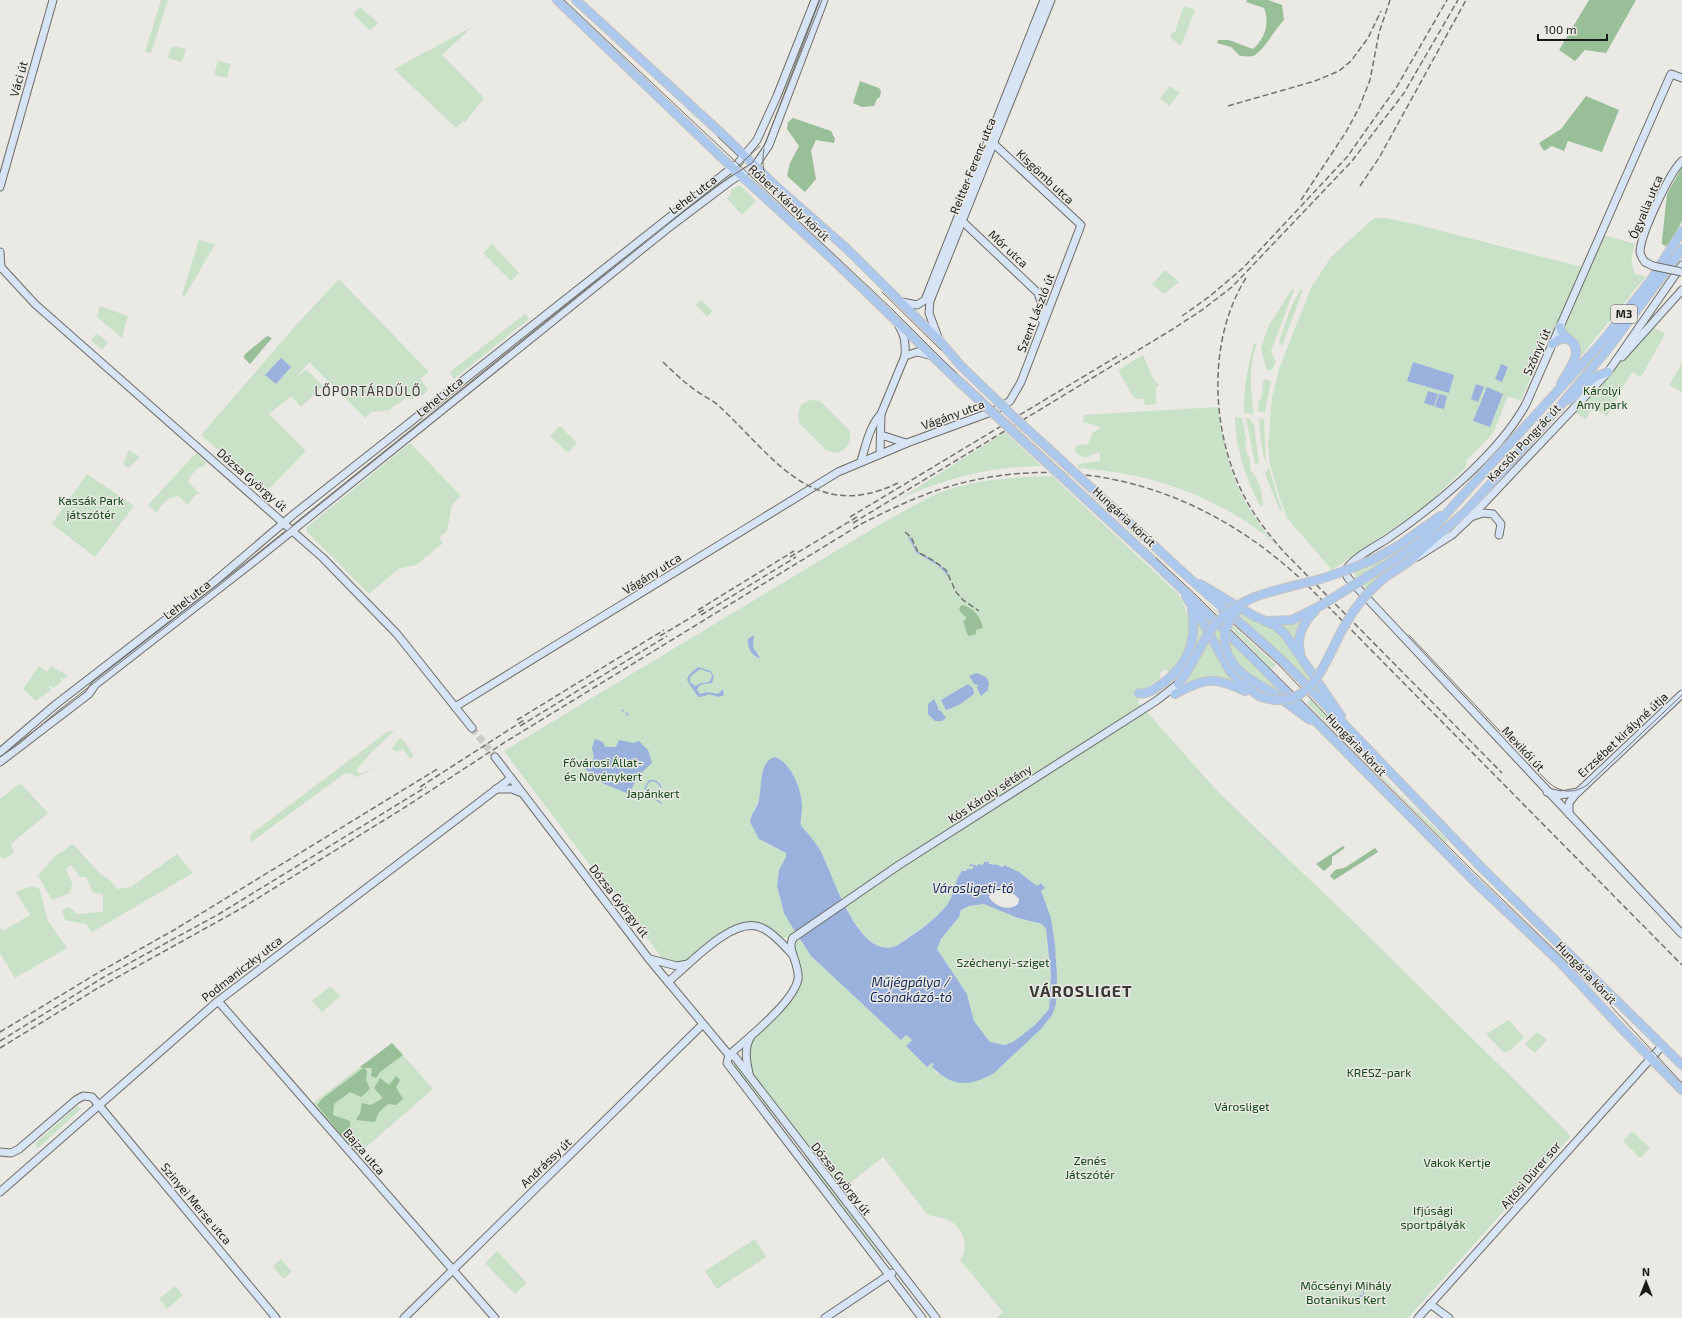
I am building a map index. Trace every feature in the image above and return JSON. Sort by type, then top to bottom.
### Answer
[{"type":"main road","name":"Róbert Károly körút","points":[[557,0],[741,175],[894,317],[954,377],[1005,424]]},
{"type":"main road","name":"Róbert Károly körút","points":[[576,0],[779,189],[846,248],[902,302],[939,340],[961,366],[1014,417]]},
{"type":"main road","name":"Kacsóh Pongrác út","points":[[1458,502],[1558,391],[1633,304],[1651,280],[1682,231]]},
{"type":"main road","name":"Kacsóh Pongrác út","points":[[1479,494],[1560,406],[1607,350],[1682,249]]},
{"type":"main road","points":[[1560,327],[1567,339]]},
{"type":"main road","points":[[1552,344],[1560,339],[1567,339],[1574,343],[1576,354],[1558,391]]},
{"type":"main road","points":[[1560,406],[1580,392],[1595,377],[1608,372]]},
{"type":"main road","name":"Hungária körút","points":[[1014,417],[1185,575],[1266,645],[1487,873],[1682,1065]]},
{"type":"main road","name":"Hungária körút","points":[[1005,424],[1154,561],[1325,730],[1476,884],[1560,962],[1682,1090]]},
{"type":"main road","points":[[1263,620],[1285,622],[1309,615],[1320,606],[1399,557],[1442,526],[1479,494]]},
{"type":"main road","points":[[1175,694],[1199,682],[1212,680],[1225,682],[1270,699],[1285,700],[1299,695],[1306,690],[1320,673],[1354,611],[1369,592],[1384,578],[1408,562],[1457,519],[1479,494]]},
{"type":"main road","points":[[1425,538],[1458,502]]},
{"type":"main road","points":[[1178,684],[1191,667],[1207,636],[1217,622],[1234,608],[1259,596],[1335,574],[1372,560],[1412,537],[1458,502]]},
{"type":"main road","points":[[1185,575],[1274,625],[1285,634],[1359,741]]},
{"type":"main road","points":[[1178,585],[1199,615],[1222,660],[1241,683],[1259,696]]},
{"type":"main road","points":[[1259,596],[1235,613],[1228,625],[1225,633],[1225,646],[1229,659],[1248,678],[1276,695],[1325,730]]},
{"type":"main road","points":[[1139,693],[1149,692],[1159,686],[1173,676],[1182,665],[1192,642],[1194,628],[1192,607]]},
{"type":"main road","points":[[1302,658],[1300,637],[1309,615]]},
{"type":"street","name":"Váci út","points":[[0,187],[53,0]]},
{"type":"street","name":"Lehel utca","points":[[0,752],[55,705],[214,582],[284,523],[745,156],[757,140],[777,96],[814,0]]},
{"type":"street","name":"Lehel utca","points":[[0,762],[89,694],[95,685],[292,530],[667,229],[755,166],[769,145],[824,0]]},
{"type":"street","name":"Reitter Ferenc utca","points":[[902,302],[917,305],[925,300],[994,144],[1032,39],[1044,0]]},
{"type":"street","name":"Reitter Ferenc utca","points":[[939,340],[930,318],[930,304],[960,219],[1032,39],[1051,0]]},
{"type":"street","name":"Szőnyi út","points":[[1348,578],[1345,572],[1348,565],[1429,508],[1482,460],[1505,436],[1514,424],[1526,404],[1671,74],[1682,78]]},
{"type":"street","name":"Kisgömb utca","points":[[994,144],[1081,225]]},
{"type":"street","name":"Ógyalla utca","points":[[1681,162],[1664,189],[1642,243],[1640,253],[1645,262],[1653,266],[1682,272]]},
{"type":"street","name":"Mór utca","points":[[960,219],[1027,281],[1041,298]]},
{"type":"street","name":"Szent László út","points":[[1006,405],[1014,396],[1021,382],[1081,225]]},
{"type":"street","points":[[0,252],[0,267]]},
{"type":"street","name":"Kacsóh Pongrác út","points":[[1408,562],[1444,541],[1470,518],[1608,372],[1682,265]]},
{"type":"street","name":"Dózsa György út","points":[[0,267],[35,304],[323,558],[397,634],[472,728]]},
{"type":"street","points":[[1676,296],[1682,285]]},
{"type":"street","points":[[1608,372],[1682,290]]},
{"type":"street","points":[[1041,329],[1043,308],[1041,298],[1050,300],[1054,297]]},
{"type":"street","points":[[860,461],[876,420],[881,414],[905,356],[906,348],[904,335],[894,317]]},
{"type":"street","points":[[905,356],[917,352],[933,356]]},
{"type":"street","name":"Vágány utca","points":[[455,707],[812,487],[860,461],[994,411],[1006,405]]},
{"type":"street","points":[[880,454],[881,414]]},
{"type":"street","points":[[881,435],[907,443]]},
{"type":"street","points":[[868,439],[870,447],[880,454]]},
{"type":"street","points":[[1470,518],[1482,513],[1493,514],[1501,524],[1498,535]]},
{"type":"street","name":"Mexikói út","points":[[1348,578],[1682,934]]},
{"type":"street","points":[[1156,701],[1178,684]]},
{"type":"street","points":[[1156,701],[1175,694]]},
{"type":"street","name":"Erzsébet királyné útja","points":[[1569,814],[1569,803],[1578,792],[1682,694]]},
{"type":"street","name":"Kós Károly sétány","points":[[794,938],[899,865],[1156,701]]},
{"type":"street","name":"Dózsa György út","points":[[495,757],[668,982],[729,1055],[735,1057],[897,1270],[936,1318]]},
{"type":"street","name":"Podmaniczky utca","points":[[0,1192],[218,1000],[511,778]]},
{"type":"street","points":[[495,790],[512,789],[523,794]]},
{"type":"street","name":"Erzsébet királyné útja","points":[[1548,792],[1561,795],[1578,792]]},
{"type":"street","points":[[668,982],[721,937],[737,928],[758,926],[782,938],[794,938],[790,945],[798,969],[795,987],[788,998],[729,1055]]},
{"type":"street","points":[[768,932],[792,954]]},
{"type":"street","points":[[650,958],[677,966],[690,963]]},
{"type":"street","name":"Bajza utca","points":[[218,1000],[495,1318]]},
{"type":"street","name":"Andrássy út","points":[[404,1318],[703,1024]]},
{"type":"street","points":[[750,1077],[746,1057],[748,1042],[752,1034]]},
{"type":"street","name":"Ajtósi Dürer sor","points":[[1418,1318],[1532,1192],[1650,1057],[1662,1046]]},
{"type":"street","name":"Dózsa György út","points":[[729,1055],[728,1063],[922,1318]]},
{"type":"street","points":[[0,1152],[11,1153],[19,1149],[76,1100],[83,1096],[92,1096],[100,1104]]},
{"type":"street","name":"Szinyei Merse utca","points":[[100,1104],[276,1318]]},
{"type":"street","points":[[825,1318],[897,1270]]},
{"type":"street","points":[[1430,1304],[1449,1318]]},
{"type":"green space","points":[[161,0],[168,0],[151,53],[145,52]]},
{"type":"green space","points":[[1247,0],[1268,0],[1282,5],[1284,20],[1261,50],[1253,56],[1240,56],[1231,47],[1217,43],[1218,40],[1229,40],[1253,49],[1261,40],[1266,25],[1266,14],[1264,8],[1246,2]]},
{"type":"green space","points":[[1589,0],[1636,0],[1606,53],[1585,50],[1575,61],[1559,50]]},
{"type":"green space","points":[[1184,6],[1195,10],[1181,46],[1170,37],[1173,32],[1175,32]]},
{"type":"green space","points":[[360,7],[378,23],[370,31],[353,14]]},
{"type":"green space","points":[[472,27],[442,55],[484,98],[465,122],[463,121],[456,128],[394,69]]},
{"type":"green space","points":[[172,46],[186,49],[182,62],[168,58]]},
{"type":"green space","points":[[218,61],[231,64],[227,78],[214,75]]},
{"type":"green space","points":[[860,81],[879,88],[881,91],[880,97],[877,99],[874,106],[862,107],[853,103]]},
{"type":"green space","points":[[1170,86],[1180,93],[1169,106],[1160,98]]},
{"type":"green space","points":[[1586,96],[1619,110],[1602,152],[1568,141],[1564,151],[1552,146],[1544,151],[1539,143],[1561,129]]},
{"type":"green space","points":[[793,118],[831,131],[835,139],[834,143],[816,140],[811,151],[816,179],[805,192],[787,176],[790,163],[799,146],[787,129],[788,122]]},
{"type":"green space","points":[[1682,167],[1682,221],[1669,245],[1665,246],[1662,244],[1662,240],[1667,194]]},
{"type":"green space","points":[[737,186],[741,186],[756,201],[742,215],[727,198],[731,194],[730,191]]},
{"type":"green space","points":[[1374,218],[1386,218],[1422,226],[1587,268],[1603,235],[1635,244],[1632,259],[1633,270],[1635,274],[1646,276],[1573,366],[1578,356],[1563,327],[1547,339],[1521,401],[1508,396],[1493,433],[1467,460],[1466,467],[1427,505],[1332,570],[1287,518],[1270,465],[1268,447],[1272,398],[1279,369],[1311,288],[1331,257]]},
{"type":"green space","points":[[199,240],[215,244],[185,296],[182,295]]},
{"type":"green space","points":[[492,244],[519,273],[511,281],[483,253]]},
{"type":"green space","points":[[1165,270],[1179,282],[1164,294],[1152,284]]},
{"type":"green space","points":[[339,279],[429,372],[420,379],[428,390],[422,396],[420,394],[413,399],[406,398],[389,410],[371,412],[365,418],[309,362],[294,380],[306,369],[323,386],[301,407],[291,396],[269,414],[306,451],[266,492],[201,435],[297,324]]},
{"type":"green space","points":[[1292,289],[1294,290],[1271,351],[1276,362],[1271,371],[1266,369],[1261,347],[1269,325]]},
{"type":"green space","points":[[1301,289],[1303,290],[1282,346],[1279,341],[1291,308]]},
{"type":"green space","points":[[701,300],[713,311],[707,317],[696,305]]},
{"type":"green space","points":[[100,306],[128,316],[122,338],[97,317]]},
{"type":"green space","points":[[525,314],[529,319],[454,379],[450,372]]},
{"type":"green space","name":"Károlyi Amy park","points":[[1653,327],[1665,334],[1641,377],[1632,372],[1607,416],[1593,408],[1586,419],[1573,411]]},
{"type":"green space","points":[[97,333],[108,343],[102,350],[91,340]]},
{"type":"green space","points":[[267,336],[272,338],[250,364],[244,358],[244,355]]},
{"type":"green space","points":[[1254,343],[1257,344],[1252,361],[1251,379],[1254,414],[1244,413],[1244,395],[1246,378]]},
{"type":"green space","points":[[1143,355],[1153,378],[1159,385],[1156,387],[1156,404],[1145,405],[1144,399],[1134,398],[1118,370]]},
{"type":"green space","points":[[1682,363],[1682,392],[1669,385]]},
{"type":"green space","points":[[1263,379],[1271,381],[1265,413],[1258,411],[1259,400],[1262,398]]},
{"type":"green space","points":[[812,400],[820,401],[849,430],[849,444],[841,451],[837,453],[826,450],[799,423],[798,415],[800,408],[804,403]]},
{"type":"green space","points":[[1218,407],[1226,450],[1237,486],[1256,519],[1283,553],[1267,536],[1241,518],[1197,496],[1174,487],[1127,474],[1078,468],[1078,464],[1100,461],[1100,452],[1083,457],[1077,454],[1074,450],[1077,445],[1088,444],[1093,432],[1100,429],[1100,427],[1083,422],[1084,415]]},
{"type":"green space","points":[[1235,417],[1242,418],[1246,439],[1245,449],[1250,460],[1250,470],[1256,477],[1261,490],[1263,504],[1261,507],[1242,464],[1237,441]]},
{"type":"green space","points":[[1246,418],[1249,418],[1254,425],[1259,463],[1255,464]]},
{"type":"green space","points":[[1259,418],[1264,420],[1266,461],[1260,435]]},
{"type":"green space","points":[[560,426],[577,443],[568,453],[550,436]]},
{"type":"green space","points":[[1005,432],[1041,466],[1003,468],[970,474],[936,484],[901,498]]},
{"type":"green space","points":[[410,443],[461,496],[452,504],[447,531],[439,538],[443,543],[416,565],[398,569],[369,594],[307,532],[307,527]]},
{"type":"green space","points":[[129,450],[140,457],[128,468],[123,464]]},
{"type":"green space","points":[[196,453],[207,463],[203,467],[199,467],[191,475],[188,482],[200,494],[196,494],[188,505],[177,495],[173,498],[169,498],[161,506],[157,513],[148,505]]},
{"type":"green space","points":[[1269,468],[1282,511],[1280,511],[1265,474]]},
{"type":"green space","name":"Kassák Park játszótér","points":[[87,474],[134,506],[95,557],[52,524]]},
{"type":"green space","name":"Városliget","points":[[1052,476],[1178,594],[1184,604],[1189,625],[1189,636],[1183,656],[1169,673],[1166,669],[1159,674],[1161,678],[1147,687],[1138,702],[1219,793],[1352,920],[1571,1136],[1408,1318],[996,1318],[1003,1312],[960,1260],[965,1249],[965,1243],[961,1232],[953,1223],[927,1214],[883,1157],[841,1190],[753,1076],[749,1062],[753,1034],[795,987],[793,938],[782,938],[768,932],[743,926],[690,963],[665,962],[594,866],[590,865],[504,751],[879,525],[936,494],[979,482],[1008,478]],"holes":[[[773,757],[779,760],[790,770],[800,793],[802,807],[801,826],[818,847],[849,913],[859,928],[870,940],[883,947],[896,946],[938,916],[947,906],[967,871],[973,869],[973,866],[984,865],[984,862],[1004,867],[1004,865],[1019,872],[1037,886],[1047,907],[1055,945],[1057,991],[1047,1022],[993,1074],[977,1081],[964,1083],[957,1082],[934,1071],[934,1064],[907,1046],[912,1040],[906,1035],[901,1040],[811,956],[784,913],[777,886],[779,870],[786,857],[786,853],[762,841],[751,817],[759,799],[764,767]]]},
{"type":"green space","points":[[1426,532],[1418,541],[1357,580],[1354,573],[1406,546]]},
{"type":"green space","points":[[1431,538],[1367,591],[1361,585]]},
{"type":"green space","points":[[1201,597],[1276,665],[1272,669]]},
{"type":"green space","points":[[1227,603],[1281,632],[1332,705],[1225,605]]},
{"type":"green space","points":[[962,605],[973,610],[980,620],[983,628],[976,630],[976,634],[968,636],[963,621],[966,620],[966,617],[960,612],[959,608]]},
{"type":"green space","points":[[1199,607],[1300,706],[1250,675],[1240,665],[1224,657]]},
{"type":"green space","points":[[1194,612],[1218,657],[1238,684],[1229,680],[1213,677],[1198,679],[1174,691],[1195,666],[1191,659],[1196,636]]},
{"type":"green space","points":[[1303,621],[1297,645],[1289,633],[1278,625]]},
{"type":"green space","points":[[39,666],[47,672],[51,666],[68,676],[60,679],[62,681],[53,688],[51,686],[49,687],[51,690],[42,697],[39,696],[40,698],[36,701],[23,689]]},
{"type":"green space","points":[[1311,699],[1398,793],[1448,840],[1445,842],[1307,703]]},
{"type":"green space","points":[[395,730],[356,770],[360,774],[376,767],[357,777],[349,773],[344,774],[250,843],[251,834],[387,732]]},
{"type":"green space","points":[[400,738],[404,741],[413,754],[413,758],[409,758],[403,749],[395,752],[392,748]]},
{"type":"green space","points":[[20,783],[48,813],[11,844],[14,853],[4,859],[0,856],[0,799]]},
{"type":"green space","points":[[73,844],[101,875],[110,880],[117,889],[131,887],[177,854],[193,873],[92,932],[86,924],[65,920],[62,910],[69,907],[77,914],[103,912],[103,894],[93,893],[86,877],[80,877],[71,865],[66,869],[72,884],[70,893],[52,900],[38,876],[54,857]]},
{"type":"green space","points":[[1343,846],[1345,848],[1332,857],[1332,864],[1324,871],[1316,864]]},
{"type":"green space","points":[[1375,848],[1378,852],[1334,880],[1330,876],[1336,870],[1346,867]]},
{"type":"green space","points":[[31,886],[39,888],[48,921],[67,948],[15,978],[0,953],[0,926],[3,931],[30,915],[16,892]]},
{"type":"green space","name":"Széchenyi-sziget","points":[[984,904],[1018,918],[1042,924],[1046,929],[1051,976],[1049,1009],[1036,1024],[1013,1042],[1005,1045],[990,1042],[974,1021],[967,994],[937,949],[941,939],[959,917],[961,910],[969,906]]},
{"type":"green space","points":[[330,986],[340,996],[322,1012],[312,1001]]},
{"type":"green space","points":[[1509,1020],[1524,1038],[1508,1052],[1506,1051],[1504,1053],[1486,1034]]},
{"type":"green space","points":[[1537,1032],[1547,1040],[1535,1053],[1525,1044]]},
{"type":"green space","points":[[392,1043],[433,1089],[359,1153],[356,1153],[313,1103]]},
{"type":"green space","points":[[392,1043],[403,1055],[380,1072],[376,1078],[371,1076],[372,1068],[364,1068],[367,1071],[366,1080],[370,1089],[361,1097],[350,1092],[334,1104],[333,1115],[350,1121],[350,1130],[343,1137],[317,1105],[323,1098],[363,1068],[360,1067]]},
{"type":"green space","points":[[735,1064],[772,1111],[771,1112],[733,1066]]},
{"type":"green space","points":[[396,1076],[400,1080],[396,1087],[403,1099],[396,1105],[388,1104],[379,1112],[375,1122],[356,1120],[360,1113],[362,1103],[371,1105],[383,1098],[374,1088],[380,1078],[389,1085]]},
{"type":"green space","points":[[77,1106],[81,1109],[38,1148],[35,1144]]},
{"type":"green space","points":[[1632,1131],[1650,1148],[1640,1158],[1623,1141]]},
{"type":"green space","points":[[808,1158],[883,1258],[882,1259],[806,1159]]},
{"type":"green space","points":[[755,1239],[766,1257],[717,1289],[705,1271]]},
{"type":"green space","points":[[497,1251],[527,1283],[515,1294],[485,1263]]},
{"type":"green space","points":[[281,1259],[292,1272],[283,1279],[273,1266]]},
{"type":"green space","points":[[175,1286],[183,1295],[167,1309],[159,1299]]},
{"type":"water","points":[[281,358],[291,367],[276,384],[265,375]]},
{"type":"water","points":[[1413,362],[1454,375],[1449,393],[1407,381]]},
{"type":"water","points":[[1501,364],[1508,367],[1502,382],[1495,379]]},
{"type":"water","points":[[1476,384],[1484,387],[1478,402],[1471,399]]},
{"type":"water","points":[[1487,387],[1503,394],[1490,427],[1473,421]]},
{"type":"water","points":[[1428,391],[1438,394],[1434,406],[1424,403]]},
{"type":"water","points":[[1439,394],[1447,396],[1444,409],[1435,407]]},
{"type":"water","points":[[754,635],[753,647],[760,658],[752,654],[748,645],[748,639]]},
{"type":"water","points":[[698,667],[711,671],[714,677],[712,683],[701,685],[697,690],[700,694],[707,692],[718,694],[723,689],[724,695],[719,697],[708,694],[698,697],[687,680],[689,675]],"holes":[[[700,669],[711,673],[712,677],[709,682],[701,683],[695,686],[690,682],[690,677]]]},
{"type":"water","points":[[977,673],[986,677],[989,683],[988,690],[981,696],[977,688],[978,685],[974,684],[969,676]]},
{"type":"water","points":[[968,684],[973,688],[974,694],[959,705],[946,710],[941,700]]},
{"type":"water","points":[[934,699],[938,710],[941,711],[946,718],[942,721],[935,721],[928,714],[928,704]]},
{"type":"water","points":[[595,739],[603,742],[605,747],[616,747],[619,740],[633,743],[639,741],[648,750],[652,763],[638,776],[629,794],[602,783],[585,769],[584,766],[594,758],[592,748]]},
{"type":"water","name":"Műjégpálya / Csónakázó-tó","points":[[775,757],[781,760],[791,771],[798,786],[802,801],[801,826],[820,850],[840,895],[859,929],[870,941],[882,947],[896,946],[934,919],[950,900],[962,871],[973,869],[973,866],[970,866],[970,864],[978,866],[978,864],[983,865],[984,862],[989,862],[989,864],[1003,867],[1004,865],[1019,872],[1037,886],[1041,883],[1045,888],[1041,891],[1051,918],[1055,945],[1057,977],[1056,1004],[1052,1015],[1041,1029],[993,1074],[968,1083],[961,1083],[940,1074],[932,1067],[934,1064],[932,1063],[927,1067],[906,1046],[912,1040],[906,1035],[901,1040],[811,956],[784,913],[777,886],[779,870],[786,857],[786,853],[759,839],[750,822],[758,802],[762,775],[766,763]],"holes":[[[997,889],[1014,894],[1019,899],[1018,904],[1010,908],[1006,908],[994,903],[989,897],[990,892]],[[984,904],[1018,918],[1042,924],[1046,929],[1051,976],[1049,1009],[1036,1024],[1013,1042],[1005,1045],[990,1042],[974,1021],[967,994],[937,949],[941,939],[959,917],[961,910],[969,906]]]},
{"type":"waterway","points":[[909,537],[917,552],[939,565],[949,576]]},
{"type":"waterway","points":[[661,787],[656,781],[651,780],[645,788],[648,794],[661,803]]},
{"type":"waterway","points":[[1329,1304],[1340,1303],[1364,1295],[1362,1287]]},
{"type":"tunnel","points":[[472,728],[495,757]]},
{"type":"tram line","points":[[564,0],[891,308],[947,364],[1196,595],[1473,871],[1597,991],[1682,1083]]},
{"type":"tram line","points":[[0,757],[19,744],[58,711],[222,583],[712,189],[752,163],[764,146],[822,0]]},
{"type":"tram line","points":[[718,137],[738,156]]},
{"type":"tram line","points":[[738,166],[760,146]]},
{"type":"tram line","points":[[764,149],[764,171],[767,182],[773,192]]},
{"type":"tram line","points":[[882,292],[941,350]]},
{"type":"tram line","points":[[1219,611],[1279,665],[1359,750]]},
{"type":"tram line","points":[[1409,635],[1548,782],[1562,790],[1572,791],[1587,785],[1682,695]]},
{"type":"railway","points":[[1301,200],[1346,132],[1359,108],[1370,80],[1379,33],[1390,0]]},
{"type":"railway","points":[[1182,316],[1210,296],[1243,268],[1347,157],[1396,88],[1447,0]]},
{"type":"railway","points":[[853,523],[1173,329],[1202,310],[1232,287],[1352,161],[1404,93],[1458,0]]},
{"type":"railway","points":[[1360,186],[1379,158],[1466,0]]},
{"type":"railway","points":[[1228,106],[1315,81],[1339,71],[1351,61],[1368,38],[1381,11]]},
{"type":"railway","points":[[1246,278],[1233,302],[1225,329],[1219,357],[1218,385],[1224,442],[1232,469],[1243,494],[1262,525],[1285,553],[1502,773]]},
{"type":"railway","points":[[850,517],[1121,354]]},
{"type":"railway","points":[[663,362],[691,387],[717,405],[778,464],[797,479],[819,490],[842,495],[868,494],[898,483]]},
{"type":"railway","points":[[0,1048],[98,988],[242,908],[407,806],[502,744],[861,524],[910,501],[941,489],[991,477],[1041,473],[1090,475],[1138,485],[1184,502],[1228,524],[1270,553],[1308,586],[1682,965]]},
{"type":"railway","points":[[790,557],[857,517]]},
{"type":"railway","points":[[905,532],[911,537],[918,552],[946,570],[956,592],[963,600],[979,611]]},
{"type":"railway","points":[[698,610],[794,551]]},
{"type":"railway","points":[[701,615],[796,557]]},
{"type":"railway","points":[[660,636],[705,609]]},
{"type":"railway","points":[[517,720],[664,630]]},
{"type":"railway","points":[[520,726],[667,636]]},
{"type":"railway","points":[[420,787],[524,720]]},
{"type":"railway","points":[[0,1032],[101,971],[174,930],[439,768]]},
{"type":"railway","points":[[0,1041],[104,977],[219,914],[426,787]]},
{"type":"district","name":"LŐPORTÁRDŰLŐ","points":[[368,391]]},
{"type":"district","name":"VÁROSLIGET","points":[[1081,991]]},
{"type":"park label","name":"Fővárosi Állat- és Növénykert","points":[[603,770]]},
{"type":"park label","name":"Japánkert","points":[[653,794]]},
{"type":"park label","name":"KRESZ-park","points":[[1379,1073]]},
{"type":"park label","name":"Vakok Kertje","points":[[1457,1163]]},
{"type":"park label","name":"Zenés Játszótér","points":[[1090,1168]]},
{"type":"park label","name":"Ifjúsági sportpályák","points":[[1433,1218]]},
{"type":"park label","name":"Mőcsényi Mihály Botanikus Kert","points":[[1346,1293]]},
{"type":"water label","name":"Városligeti-tó","points":[[973,888]]}]
